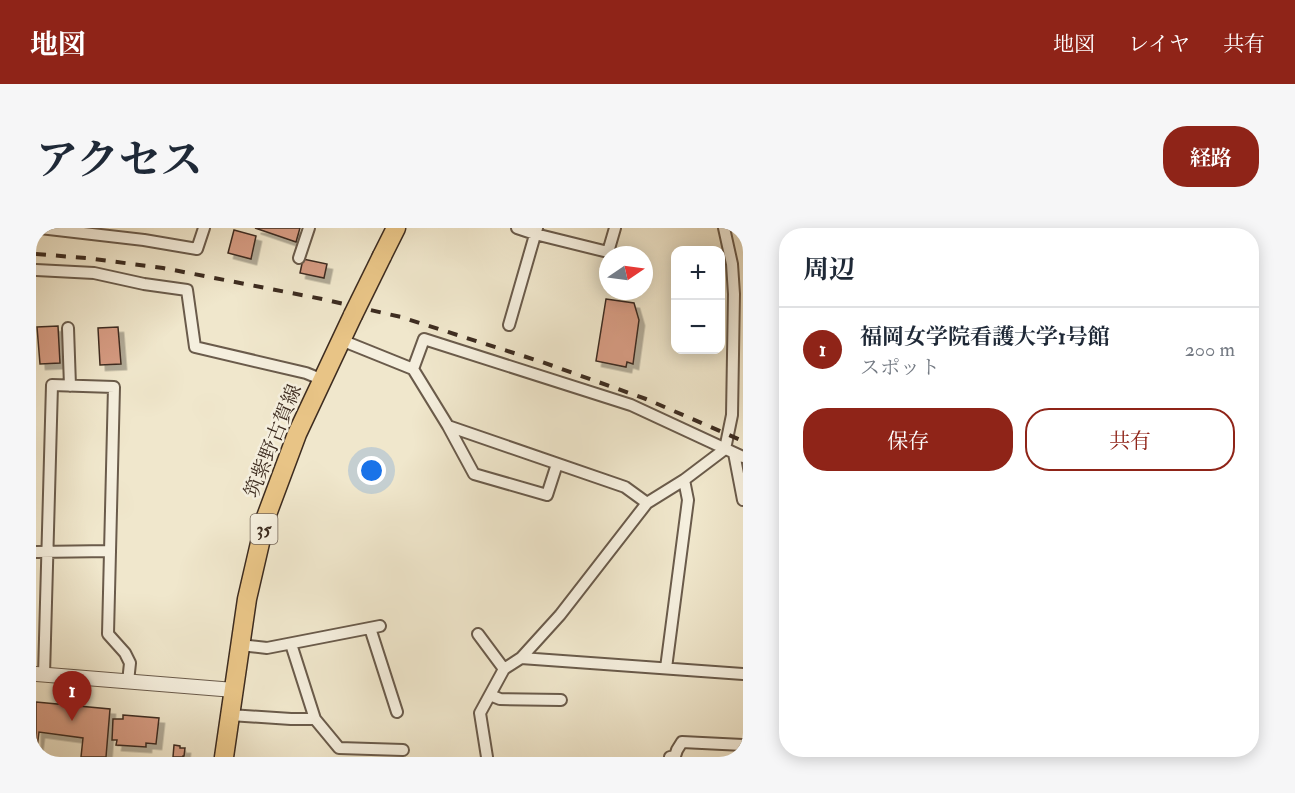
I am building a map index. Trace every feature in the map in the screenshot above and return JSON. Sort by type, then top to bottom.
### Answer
[{"type":"main road","name":"筑紫野古賀線","points":[[224,757],[247,599],[266,517],[297,434],[396,228]]},
{"type":"street","points":[[40,228],[92,231],[197,249],[204,228]]},
{"type":"street","points":[[300,258],[309,228]]},
{"type":"street","points":[[517,228],[536,231],[608,252],[615,228]]},
{"type":"street","points":[[724,228],[732,264],[734,294],[732,415],[734,453],[743,500]]},
{"type":"street","points":[[509,325],[536,231]]},
{"type":"street","points":[[36,270],[94,273],[144,284],[187,290],[195,347],[306,373],[323,380]]},
{"type":"street","points":[[68,328],[70,386]]},
{"type":"street","points":[[413,369],[424,339],[631,405],[734,453]]},
{"type":"street","points":[[341,340],[413,369],[474,474],[547,495],[556,464]]},
{"type":"street","points":[[128,682],[130,663],[125,653],[108,634],[114,387],[52,385],[48,552],[40,675],[128,682],[234,690]]},
{"type":"street","points":[[448,426],[625,487],[647,502]]},
{"type":"street","points":[[487,757],[480,713],[504,669],[521,658],[560,615],[647,502],[734,453]]},
{"type":"street","points":[[666,668],[688,500],[684,480]]},
{"type":"street","points":[[36,552],[110,551]]},
{"type":"street","points":[[240,645],[267,648],[375,627],[397,712]]},
{"type":"street","points":[[478,634],[504,669]]},
{"type":"street","points":[[291,644],[315,719],[339,748],[403,750]]},
{"type":"street","points":[[521,658],[743,674]]},
{"type":"street","points":[[490,695],[500,699],[561,700]]},
{"type":"street","points":[[230,715],[315,719]]},
{"type":"street","points":[[670,757],[675,756],[682,742],[743,745]]},
{"type":"building","points":[[255,228],[300,228],[296,242]]},
{"type":"building","points":[[234,230],[256,236],[251,259],[228,253]]},
{"type":"building","points":[[303,259],[327,264],[324,278],[300,273]]},
{"type":"building","points":[[606,300],[634,303],[639,320],[633,364],[627,362],[626,367],[596,361]]},
{"type":"building","points":[[58,326],[60,363],[40,364],[37,327]]},
{"type":"building","points":[[118,327],[121,364],[100,365],[98,328]]},
{"type":"building","points":[[36,702],[110,709],[106,757],[81,757],[83,738],[39,732],[36,756]]},
{"type":"building","points":[[123,715],[159,718],[156,744],[146,743],[146,747],[116,745],[117,740],[112,740],[113,719],[123,719]]},
{"type":"building","points":[[174,745],[185,748],[183,757],[173,757]]},
{"type":"railway","points":[[36,254],[163,268],[401,317],[542,362],[646,399],[743,441]]},
{"type":"place","name":"福岡女学院看護大学1号館","points":[[72,721]]}]
